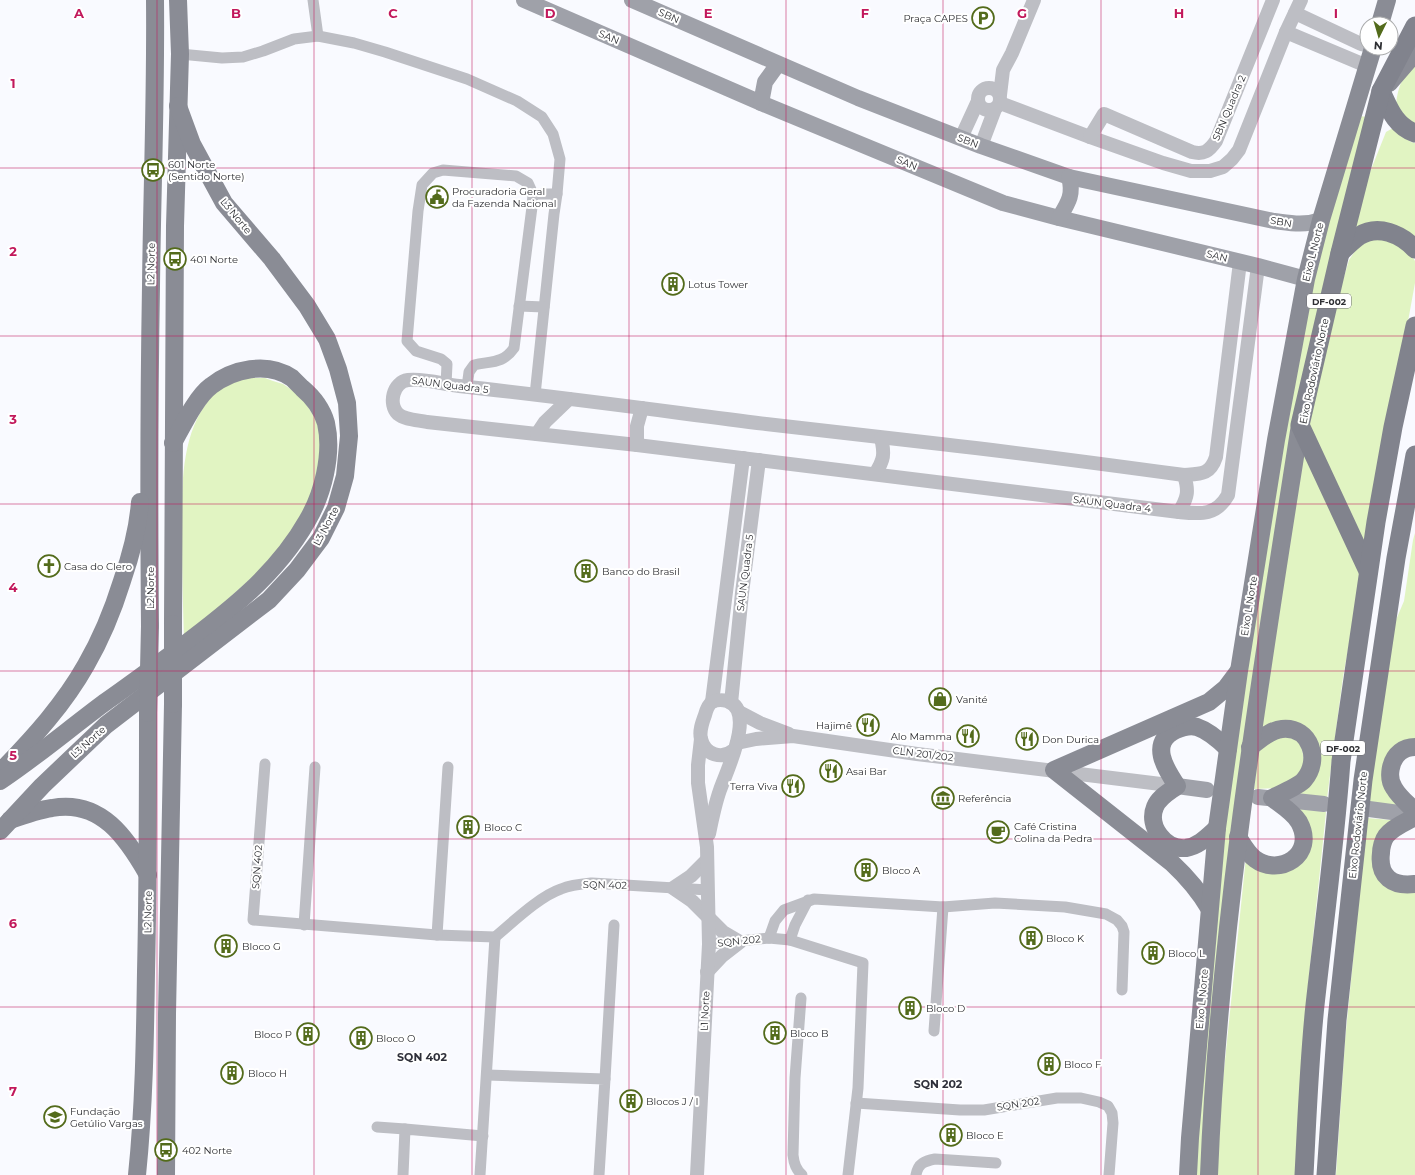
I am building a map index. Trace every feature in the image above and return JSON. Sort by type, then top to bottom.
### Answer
[{"type":"highway","name":"Eixo Rodoviário Norte","points":[[1368,571],[1300,425],[1340,253],[1381,90],[1415,26]]},
{"type":"highway","points":[[1381,90],[1392,115],[1401,126],[1415,133]]},
{"type":"highway","points":[[1340,253],[1356,238],[1368,232],[1392,232],[1403,238],[1415,249]]},
{"type":"highway","name":"DF-002","points":[[1304,1175],[1315,1007],[1341,761],[1368,571],[1393,427],[1415,326]]},
{"type":"highway","name":"Eixo Rodoviário Norte","points":[[1326,1175],[1337,1020],[1363,780],[1396,558],[1415,454]]},
{"type":"main road","name":"L2 Norte","points":[[136,1175],[144,1095],[148,876],[148,713],[150,626],[149,413],[156,78],[155,0]]},
{"type":"main road","name":"L2 Norte","points":[[166,1175],[167,1014],[173,704],[175,232],[180,54],[178,0]]},
{"type":"main road","name":"SAN","points":[[524,0],[761,103],[1003,203],[1306,279]]},
{"type":"main road","name":"SBN","points":[[632,0],[858,98],[981,146],[1069,177],[1274,221],[1297,224],[1311,223],[1321,220]]},
{"type":"main road","points":[[1382,16],[1387,0]]},
{"type":"main road","points":[[1381,90],[1415,53]]},
{"type":"main road","name":"Eixo L Norte","points":[[1188,1175],[1217,828],[1239,671],[1276,440],[1306,279],[1321,220],[1370,56]]},
{"type":"main road","points":[[761,103],[765,82],[778,64]]},
{"type":"main road","name":"L3 Norte","points":[[5,825],[42,786],[106,726],[269,600],[297,570],[322,538],[336,508],[345,476],[349,436],[347,403],[338,369],[327,339],[307,306],[281,271],[224,203],[192,144],[178,106]]},
{"type":"main road","points":[[1059,218],[1071,193],[1072,186],[1069,177]]},
{"type":"main road","name":"L3 Norte","points":[[0,781],[20,768],[97,709],[221,618],[247,595],[275,566],[295,541],[308,520],[320,493],[327,466],[326,425],[322,411],[312,396],[291,378],[275,371],[260,369],[242,370],[226,376],[209,387],[187,419],[173,443]]},
{"type":"main road","points":[[0,772],[36,735],[59,706],[86,665],[114,604],[132,553],[139,514],[149,413]]},
{"type":"main road","name":"Eixo L Norte","points":[[1209,1175],[1212,1119],[1229,910],[1250,747],[1300,425]]},
{"type":"main road","points":[[1396,558],[1410,522],[1415,516]]},
{"type":"main road","points":[[1210,908],[1195,887],[1172,863],[1054,770],[1209,702],[1226,688],[1239,671]]},
{"type":"main road","points":[[1177,786],[1168,772],[1161,754],[1165,740],[1171,733],[1180,728],[1189,726],[1197,728],[1215,737],[1228,748]]},
{"type":"main road","points":[[1250,747],[1268,734],[1282,729],[1290,729],[1298,732],[1310,744],[1313,760],[1312,768],[1303,782],[1265,798]]},
{"type":"main road","points":[[1415,747],[1407,748],[1398,754],[1391,767],[1390,780],[1398,795],[1415,811]]},
{"type":"main road","points":[[1208,790],[1177,786],[1159,800],[1153,814],[1155,828],[1163,840],[1178,847],[1186,848],[1194,846],[1217,828]]},
{"type":"main road","points":[[1265,798],[1324,804]]},
{"type":"main road","points":[[1238,837],[1254,859],[1263,864],[1274,865],[1293,861],[1300,854],[1303,847],[1304,838],[1298,821],[1289,810],[1265,798]]},
{"type":"main road","points":[[5,825],[53,807],[84,808],[98,815],[113,826],[127,840],[148,876]]},
{"type":"main road","points":[[1369,809],[1415,816]]},
{"type":"main road","points":[[1415,816],[1386,836],[1381,851],[1380,863],[1385,876],[1394,881],[1405,884],[1415,884]]},
{"type":"street","points":[[312,0],[318,36]]},
{"type":"street","points":[[981,146],[998,102],[1004,70],[1034,0]]},
{"type":"street","name":"SBN Quadra 2","points":[[1090,137],[1104,114],[1192,152],[1202,154],[1213,146],[1273,0]]},
{"type":"street","points":[[998,102],[1163,163],[1191,171],[1210,171],[1223,168],[1239,150],[1286,32],[1301,0]]},
{"type":"street","points":[[1295,13],[1359,44]]},
{"type":"street","points":[[1286,32],[1367,66]]},
{"type":"street","points":[[180,54],[222,58],[243,57],[294,39],[318,36],[354,43],[467,79],[517,101],[542,117],[553,134],[560,159],[535,395]]},
{"type":"street","points":[[961,138],[978,101],[978,95],[1004,70]]},
{"type":"street","points":[[1245,71],[1263,89]]},
{"type":"street","points":[[1238,86],[1263,89]]},
{"type":"street","points":[[986,88],[994,89],[998,102]]},
{"type":"street","points":[[978,101],[982,108],[986,110],[998,102]]},
{"type":"street","points":[[446,385],[447,364],[442,359],[416,351],[407,341],[418,210],[422,185],[433,173],[442,170],[516,176],[528,183],[533,194],[514,348],[505,358],[494,362],[474,365],[469,372],[467,387]]},
{"type":"street","points":[[533,194],[557,194]]},
{"type":"street","points":[[875,474],[884,455],[881,438],[941,444],[1184,475],[1202,474],[1213,465],[1216,457],[1240,262]]},
{"type":"street","name":"SAUN Quadra 4","points":[[759,460],[1179,512],[1201,514],[1218,508],[1228,495],[1258,266]]},
{"type":"street","points":[[519,306],[544,307]]},
{"type":"street","name":"SAUN Quadra 5","points":[[735,707],[742,593],[759,460],[637,444],[426,422],[405,418],[399,415],[394,406],[393,392],[397,385],[402,381],[421,380],[446,385],[881,438]]},
{"type":"street","points":[[537,434],[545,422],[569,399]]},
{"type":"street","points":[[637,444],[637,426],[642,408]]},
{"type":"street","name":"SAUN Quadra 5","points":[[712,702],[743,458]]},
{"type":"street","points":[[1179,512],[1186,500],[1187,491],[1184,475]]},
{"type":"street","points":[[720,700],[735,707],[740,722],[740,733],[735,747],[725,756],[717,756],[712,754],[707,750],[701,739],[701,727],[706,710],[712,702],[720,700]]},
{"type":"street","name":"CLN 201/202","points":[[735,707],[760,723],[793,736]]},
{"type":"street","name":"CLN 201/202","points":[[735,747],[756,739],[793,736],[917,754],[1177,786]]},
{"type":"street","name":"L1 Norte","points":[[697,1175],[709,944],[707,853],[698,783],[698,765],[701,739]]},
{"type":"street","name":"L1 Norte","points":[[707,853],[713,811],[735,747]]},
{"type":"street","name":"SQN 402","points":[[264,764],[253,920],[437,935],[495,937],[535,904],[560,889],[574,885],[592,883],[708,890]]},
{"type":"street","points":[[304,925],[315,767]]},
{"type":"street","points":[[437,935],[448,767]]},
{"type":"street","points":[[707,853],[691,876],[673,888],[692,901],[723,932],[740,942],[722,956],[707,972]]},
{"type":"street","name":"SQN 202","points":[[769,938],[775,921],[784,910],[808,900],[824,899],[943,907],[995,903],[1065,907],[1106,914],[1117,920],[1122,926],[1124,932],[1122,990]]},
{"type":"street","points":[[790,940],[795,925],[808,900]]},
{"type":"street","points":[[934,1031],[943,907]]},
{"type":"street","points":[[599,1175],[614,925]]},
{"type":"street","points":[[480,1175],[495,937]]},
{"type":"street","name":"SQN 202","points":[[709,944],[769,938],[790,940],[864,963],[858,1088],[848,1175]]},
{"type":"street","points":[[801,998],[795,1078],[793,1155],[794,1164],[802,1175]]},
{"type":"street","points":[[487,1075],[605,1079]]},
{"type":"street","name":"SQN 202","points":[[856,1103],[960,1110],[990,1109],[1057,1098],[1081,1098],[1099,1102],[1108,1106],[1112,1113],[1113,1123],[1109,1175]]},
{"type":"street","points":[[376,1128],[483,1136]]},
{"type":"street","points":[[402,1175],[405,1129]]},
{"type":"street","points":[[916,1175],[920,1164],[926,1160],[936,1159],[996,1163]]},
{"type":"green space","points":[[1415,56],[1415,129],[1396,105],[1400,85]]},
{"type":"green space","points":[[1359,116],[1368,117],[1308,363],[1203,1175],[1196,1175],[1200,1094],[1221,852],[1252,620],[1314,270]]},
{"type":"green space","points":[[1393,128],[1411,142],[1415,143],[1415,241],[1351,231],[1368,177],[1386,132]]},
{"type":"green space","points":[[1376,238],[1388,238],[1410,253],[1415,261],[1415,283],[1343,677],[1327,798],[1294,795],[1314,742],[1260,734],[1296,490],[1330,323],[1349,260],[1359,245]]},
{"type":"green space","points":[[249,378],[265,378],[283,384],[301,396],[320,426],[321,475],[290,543],[184,639],[182,504],[184,464],[188,445],[194,426],[202,409],[214,394],[226,385]]},
{"type":"green space","points":[[1415,533],[1415,744],[1386,769],[1409,810],[1368,804],[1393,627],[1404,601]]},
{"type":"green space","points":[[1275,737],[1300,739],[1306,770],[1277,788],[1254,789],[1258,754],[1261,748]]},
{"type":"green space","points":[[1290,807],[1326,812],[1306,1005],[1297,1175],[1217,1175],[1220,1109],[1246,857],[1300,860]]},
{"type":"green space","points":[[1367,818],[1403,821],[1378,860],[1415,890],[1415,1175],[1336,1175],[1345,1041]]},
{"type":"place","name":"Praça CAPES","points":[[983,18]]},
{"type":"place","name":"601 Norte (Sentido Norte)","points":[[153,170]]},
{"type":"place","name":"Procuradoria Geral da Fazenda Nacional","points":[[437,197]]},
{"type":"place","name":"401 Norte","points":[[175,259]]},
{"type":"place","name":"Lotus Tower","points":[[673,284]]},
{"type":"place","name":"Casa do Clero","points":[[49,566]]},
{"type":"place","name":"Banco do Brasil","points":[[586,571]]},
{"type":"place","name":"Vanité","points":[[940,699]]},
{"type":"place","name":"Hajimê","points":[[868,725]]},
{"type":"place","name":"Alo Mamma","points":[[968,736]]},
{"type":"place","name":"Don Durica","points":[[1027,739]]},
{"type":"place","name":"Asai Bar","points":[[831,771]]},
{"type":"place","name":"Terra Viva","points":[[793,786]]},
{"type":"place","name":"Referência","points":[[943,798]]},
{"type":"place","name":"Bloco C","points":[[468,827]]},
{"type":"place","name":"Café Cristina Colina da Pedra","points":[[998,832]]},
{"type":"place","name":"Bloco A","points":[[866,870]]},
{"type":"place","name":"Bloco K","points":[[1031,938]]},
{"type":"place","name":"Bloco G","points":[[226,946]]},
{"type":"place","name":"Bloco L","points":[[1153,953]]},
{"type":"place","name":"Bloco D","points":[[910,1008]]},
{"type":"place","name":"Bloco B","points":[[775,1033]]},
{"type":"place","name":"Bloco P","points":[[308,1034]]},
{"type":"place","name":"Bloco O","points":[[361,1038]]},
{"type":"place","name":"Bloco F","points":[[1049,1064]]},
{"type":"place","name":"Bloco H","points":[[232,1073]]},
{"type":"place","name":"Blocos J / I","points":[[631,1101]]},
{"type":"place","name":"Fundação Getúlio Vargas","points":[[55,1117]]},
{"type":"place","name":"Bloco E","points":[[951,1135]]},
{"type":"place","name":"402 Norte","points":[[166,1150]]},
{"type":"district","name":"SQN 402","points":[[422,1057]]},
{"type":"district","name":"SQN 202","points":[[938,1084]]}]
